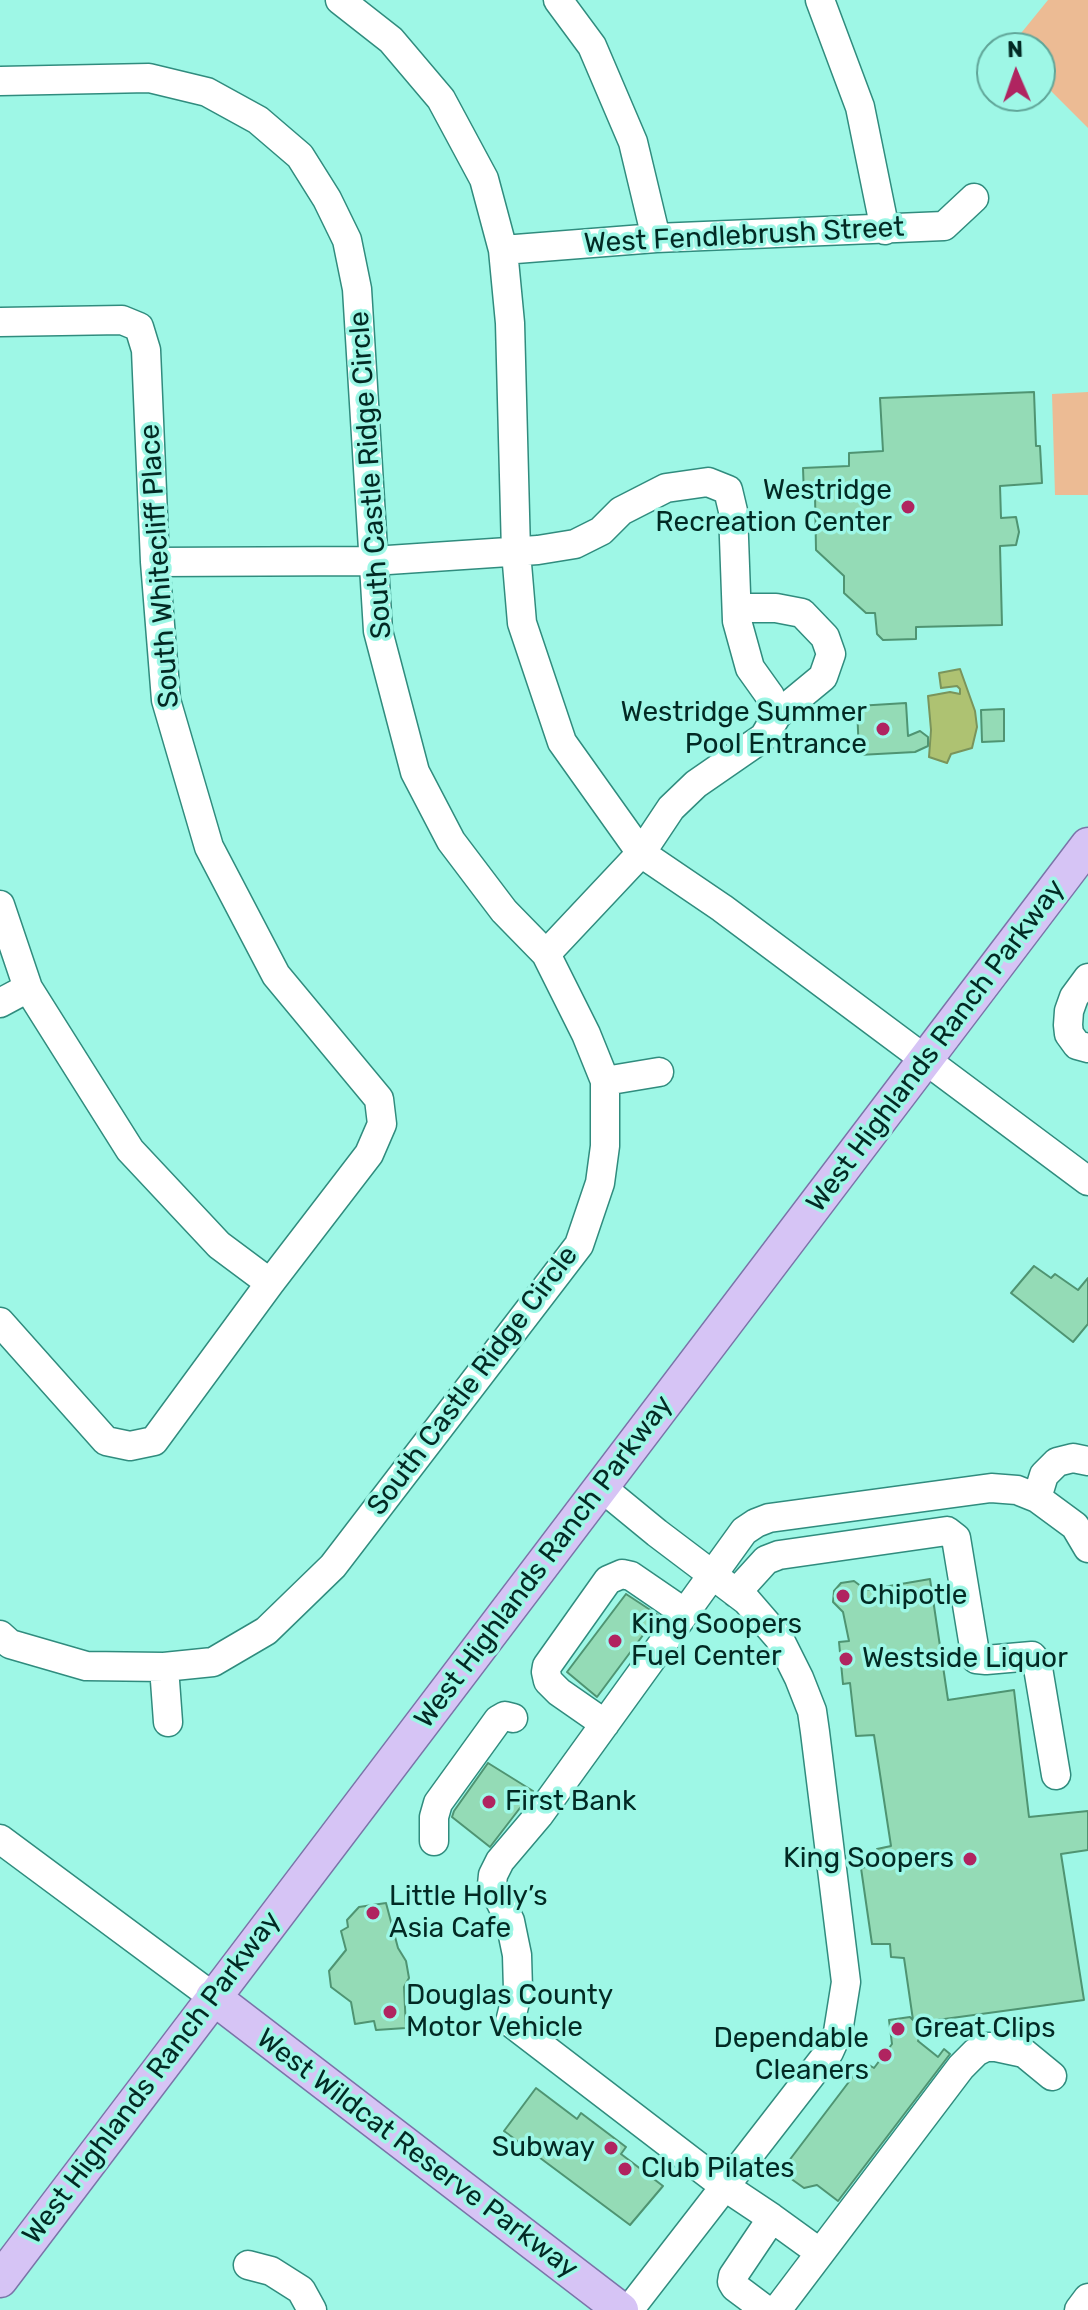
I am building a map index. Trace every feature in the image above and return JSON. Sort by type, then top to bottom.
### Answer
[{"type":"main road","name":"West Highlands Ranch Parkway","points":[[0,2280],[1088,845]]},
{"type":"main road","name":"West Wildcat Reserve Parkway","points":[[213,1997],[621,2310]]},
{"type":"street","points":[[340,0],[391,40],[441,99],[484,179],[503,250],[510,323],[516,552],[522,623],[562,742],[641,853],[722,908],[1088,1181]]},
{"type":"street","points":[[558,0],[592,46],[633,142],[656,238]]},
{"type":"street","points":[[820,0],[860,107],[885,230]]},
{"type":"street","name":"South Castle Ridge Circle","points":[[0,81],[149,78],[207,92],[258,120],[300,156],[327,199],[347,240],[357,289],[378,631],[415,772],[451,841],[504,911],[546,954],[586,1034],[605,1081],[605,1146],[600,1183],[579,1245],[333,1566],[266,1631],[213,1662],[164,1667],[86,1666],[3,1648]]},
{"type":"street","name":"West Fendlebrush Street","points":[[503,250],[656,238],[944,226],[974,198]]},
{"type":"street","name":"South Whitecliff Place","points":[[0,322],[122,320],[139,327],[146,350],[155,562],[166,700],[209,847],[276,975],[379,1099],[382,1124],[369,1154],[154,1441],[130,1446],[106,1441],[0,1322]]},
{"type":"street","points":[[155,562],[373,561],[516,552],[575,544],[601,531],[621,511],[666,488],[708,482],[728,490],[733,511],[737,621],[750,668],[770,696],[777,715]]},
{"type":"street","points":[[546,954],[641,853],[671,808],[696,784],[764,737],[777,715],[823,677],[831,654],[825,637],[802,613],[776,608],[737,608]]},
{"type":"street","points":[[0,905],[28,988],[130,1150],[219,1245],[270,1283]]},
{"type":"street","points":[[1088,978],[1074,997],[1068,1025],[1069,1034],[1077,1045],[1088,1048]]},
{"type":"street","points":[[0,1003],[28,988]]},
{"type":"street","points":[[605,1081],[659,1072]]},
{"type":"street","points":[[1037,1498],[1044,1475],[1057,1462],[1073,1458],[1088,1461]]},
{"type":"street","points":[[601,1487],[736,1593],[763,1618],[779,1638],[799,1678],[812,1711],[846,1982],[838,2032],[829,2052],[629,2310]]},
{"type":"street","points":[[819,2252],[724,2186],[510,2022],[518,1990],[517,1955],[510,1921],[492,1885],[493,1875],[500,1861],[539,1815],[744,1531],[769,1518],[991,1488],[1017,1490],[1037,1498],[1085,1532]]},
{"type":"street","points":[[736,1593],[766,1560],[779,1555],[947,1531],[956,1538],[976,1659],[1032,1656],[1037,1662],[1056,1775]]},
{"type":"street","points":[[605,1724],[559,1692],[548,1681],[546,1672],[547,1666],[608,1580],[622,1574],[631,1576],[685,1613]]},
{"type":"street","points":[[164,1667],[168,1722]]},
{"type":"street","points":[[434,1841],[434,1817],[438,1803],[498,1720],[505,1716],[513,1718]]},
{"type":"street","points":[[0,1839],[213,1997]]},
{"type":"street","points":[[772,2218],[732,2282],[763,2308],[774,2310],[961,2067],[976,2052],[986,2047],[996,2047],[1024,2053],[1052,2076]]},
{"type":"street","points":[[248,2265],[271,2271],[301,2290],[312,2310]]},
{"type":"street","points":[[1079,2310],[1088,2298]]},
{"type":"shaded area","points":[[1048,0],[1088,0],[1088,128],[1056,96],[1056,32],[1022,32]]},
{"type":"shaded area","points":[[1088,392],[1088,495],[1055,495],[1052,394]]},
{"type":"shaded area","points":[[960,669],[975,711],[977,727],[972,748],[951,754],[947,763],[929,757],[931,730],[928,696],[950,692],[960,694],[957,686],[941,688],[939,673]]},
{"type":"building","name":"Westridge Recreation Center","points":[[1034,392],[1036,446],[1040,446],[1042,483],[1000,486],[1001,518],[1016,517],[1019,532],[1016,545],[1000,546],[1002,625],[916,627],[916,639],[883,640],[877,634],[875,613],[866,613],[844,593],[844,576],[816,550],[815,495],[804,496],[803,468],[849,466],[849,453],[883,451],[880,398]]},
{"type":"building","name":"Westridge Summer Pool Entrance","points":[[906,703],[908,736],[920,731],[928,737],[928,746],[915,752],[859,755],[857,706]]},
{"type":"building","points":[[1004,709],[1004,741],[982,742],[981,710]]},
{"type":"building","points":[[1034,1266],[1051,1278],[1055,1274],[1078,1290],[1088,1278],[1088,1324],[1073,1342],[1011,1293]]},
{"type":"building","name":"King Soopers","points":[[930,1579],[948,1700],[1014,1690],[1029,1817],[1088,1811],[1088,1850],[1061,1854],[1084,2000],[915,2023],[922,2028],[918,2041],[938,2057],[944,2049],[950,2054],[838,2201],[817,2185],[804,2188],[790,2178],[788,2162],[864,2062],[874,2068],[892,2044],[889,2020],[910,2017],[913,2020],[904,1958],[891,1957],[890,1944],[872,1944],[861,1868],[879,1864],[877,1849],[891,1846],[874,1735],[856,1736],[850,1683],[843,1684],[839,1642],[849,1641],[843,1612],[833,1602],[834,1591],[841,1583],[854,1581],[866,1590]]},
{"type":"building","name":"King Soopers Fuel Center","points":[[626,1594],[658,1615],[597,1697],[567,1672]]},
{"type":"building","name":"First Bank","points":[[488,1763],[533,1791],[490,1847],[452,1817]]},
{"type":"building","points":[[386,1903],[409,1978],[404,1987],[406,2028],[376,2030],[374,2021],[355,2024],[351,2002],[331,1987],[329,1971],[346,1950],[341,1931],[348,1927],[347,1920],[359,1907]]},
{"type":"building","points":[[536,2088],[577,2119],[581,2113],[626,2147],[621,2154],[663,2186],[630,2225],[504,2131]]},
{"type":"place","name":"Westridge Recreation Center","points":[[908,507]]},
{"type":"place","name":"Westridge Summer Pool Entrance","points":[[883,729]]},
{"type":"place","name":"Chipotle","points":[[843,1596]]},
{"type":"place","name":"King Soopers Fuel Center","points":[[615,1641]]},
{"type":"place","name":"Westside Liquor","points":[[846,1659]]},
{"type":"place","name":"First Bank","points":[[489,1802]]},
{"type":"place","name":"King Soopers","points":[[970,1859]]},
{"type":"place","name":"Little Holly’s Asia Cafe","points":[[373,1913]]},
{"type":"place","name":"Douglas County Motor Vehicle","points":[[390,2012]]},
{"type":"place","name":"Great Clips","points":[[898,2029]]},
{"type":"place","name":"Dependable Cleaners","points":[[885,2055]]},
{"type":"place","name":"Subway","points":[[611,2148]]},
{"type":"place","name":"Club Pilates","points":[[625,2169]]}]
